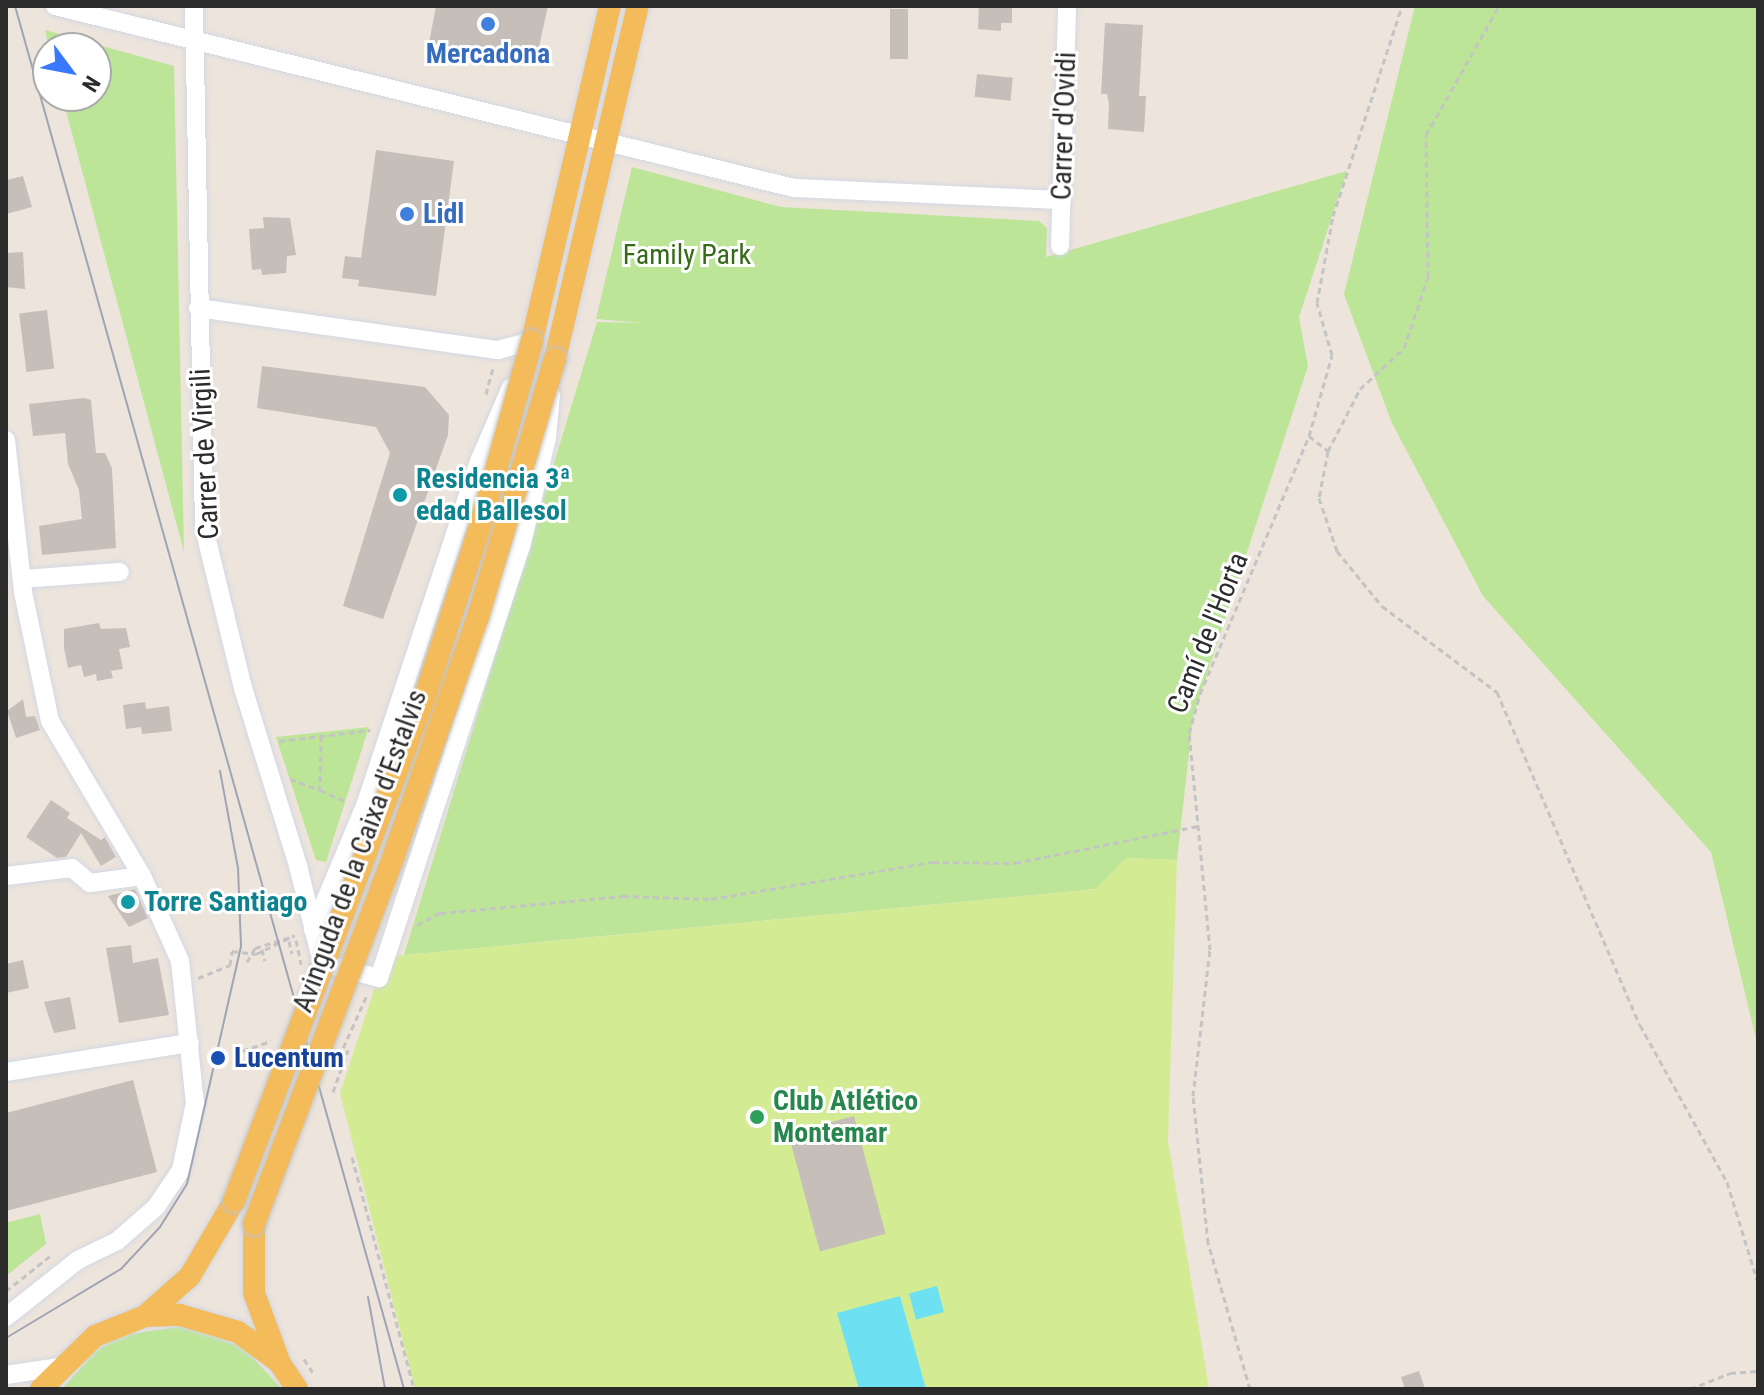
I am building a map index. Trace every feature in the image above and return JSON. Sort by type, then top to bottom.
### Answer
[{"type":"main road","name":"Avinguda de la Caixa d'Estalvis","points":[[145,1316],[190,1276],[234,1201],[425,697],[480,527],[532,341],[582,137],[610,6]]},
{"type":"main road","name":"Avinguda de la Caixa d'Estalvis","points":[[279,1362],[254,1293],[254,1224],[394,855],[478,617],[555,359],[609,143],[638,6]]},
{"type":"main road","points":[[41,1389],[59,1367],[95,1336],[145,1316],[208,1320],[238,1332],[279,1362],[297,1389]]},
{"type":"street","points":[[55,6],[794,188],[1062,200]]},
{"type":"street","name":"Carrer de Virgili","points":[[194,6],[204,528],[243,688],[304,890],[322,963],[379,978]]},
{"type":"street","name":"Carrer d'Ovidi","points":[[1060,246],[1067,6]]},
{"type":"street","points":[[198,308],[498,350],[532,341]]},
{"type":"street","name":"Avinguda de la Caixa d'Estalvis","points":[[313,930],[366,803],[480,459],[532,341]]},
{"type":"street","name":"Avinguda de la Caixa d'Estalvis","points":[[379,978],[521,547],[547,438],[555,359]]},
{"type":"street","points":[[6,440],[17,588],[50,721],[142,876],[180,961],[195,1103],[181,1170],[156,1207],[117,1241],[78,1260],[6,1317]]},
{"type":"street","points":[[17,588],[120,572]]},
{"type":"street","points":[[6,876],[72,868],[90,883],[142,876]]},
{"type":"street","points":[[304,890],[330,892]]},
{"type":"street","points":[[6,1072],[190,1043]]},
{"type":"street","points":[[6,1375],[59,1367]]},
{"type":"path","name":"Camí de l'Horta","points":[[1250,1389],[1208,1243],[1193,1096],[1210,950],[1199,826],[1191,789],[1189,733],[1309,436],[1332,355],[1317,303],[1333,216],[1402,6]]},
{"type":"path","points":[[1499,6],[1426,135],[1428,277],[1404,348],[1360,389],[1328,451],[1319,498],[1337,551],[1382,606],[1497,692],[1640,1025],[1727,1182],[1758,1283]]},
{"type":"path","points":[[1309,436],[1328,451]]},
{"type":"path","points":[[277,741],[370,730]]},
{"type":"path","points":[[320,790],[321,736]]},
{"type":"path","points":[[289,778],[345,801]]},
{"type":"path","points":[[414,927],[440,913],[623,896],[711,899],[933,862],[1015,863],[1199,826]]},
{"type":"path","points":[[247,962],[252,954],[262,948],[295,935]]},
{"type":"path","points":[[288,940],[292,954]]},
{"type":"path","points":[[262,948],[265,961]]},
{"type":"path","points":[[183,982],[230,965],[232,951],[252,954]]},
{"type":"path","points":[[333,1092],[352,1037]]},
{"type":"path","points":[[233,1054],[282,1038]]},
{"type":"path","points":[[352,1157],[414,1389]]},
{"type":"path","points":[[6,1291],[53,1254]]},
{"type":"path","points":[[1690,1389],[1730,1373],[1758,1371]]},
{"type":"green space","points":[[1415,6],[1758,6],[1758,1047],[1711,852],[1483,596],[1391,421],[1344,294]]},
{"type":"green space","points":[[112,49],[174,66],[184,552],[66,112],[112,112]]},
{"type":"green space","name":"Family Park","points":[[632,167],[781,207],[1039,221],[1047,228],[1046,257],[1347,171],[1299,317],[1308,366],[1193,717],[1177,860],[1126,858],[1096,889],[404,955],[597,322],[643,323],[596,319]]},
{"type":"green space","points":[[369,727],[326,862],[316,860],[276,737]]},
{"type":"green space","name":"Club Atlético Montemar","points":[[1126,858],[1177,860],[1168,1141],[1209,1389],[415,1389],[340,1093],[385,957],[1096,889]]},
{"type":"green space","points":[[40,1214],[46,1244],[6,1276],[6,1223]]},
{"type":"green space","points":[[184,1326],[243,1347],[282,1389],[62,1389],[96,1350],[123,1335]]},
{"type":"water","points":[[937,1286],[944,1312],[916,1320],[909,1294]]},
{"type":"water","points":[[900,1296],[926,1389],[859,1389],[837,1313]]},
{"type":"building","name":"Mercadona","points":[[436,6],[548,6],[535,65],[429,43]]},
{"type":"building","points":[[979,6],[1012,8],[1012,23],[1001,23],[1001,31],[978,29]]},
{"type":"building","points":[[890,9],[908,9],[908,59],[890,59]]},
{"type":"building","points":[[1105,23],[1143,25],[1139,96],[1146,96],[1144,132],[1108,129],[1107,94],[1101,94]]},
{"type":"building","points":[[977,74],[1013,78],[1010,101],[975,97]]},
{"type":"building","name":"Lidl","points":[[376,150],[454,161],[436,296],[358,286],[359,280],[342,278],[345,256],[361,258]]},
{"type":"building","points":[[23,176],[32,207],[6,214],[7,180]]},
{"type":"building","points":[[263,217],[290,218],[296,255],[287,256],[286,273],[262,275],[261,269],[252,270],[249,229],[264,228]]},
{"type":"building","points":[[23,252],[25,289],[6,287],[6,253]]},
{"type":"building","points":[[47,310],[54,369],[26,372],[19,313]]},
{"type":"building","name":"Residencia 3ª edad Ballesol","points":[[262,366],[425,387],[449,415],[448,435],[383,619],[343,606],[390,453],[376,427],[257,408]]},
{"type":"building","points":[[84,398],[91,400],[96,453],[105,453],[112,468],[116,548],[42,555],[39,526],[82,519],[79,490],[68,464],[65,433],[33,436],[29,404]]},
{"type":"building","points":[[99,623],[101,629],[126,628],[130,647],[119,649],[123,669],[111,671],[113,678],[97,681],[96,674],[84,677],[81,665],[68,668],[64,629]]},
{"type":"building","points":[[23,699],[26,717],[35,716],[40,730],[16,738],[7,711]]},
{"type":"building","points":[[145,702],[146,709],[169,706],[172,731],[142,734],[141,727],[126,729],[123,705]]},
{"type":"building","points":[[51,800],[70,813],[67,818],[101,840],[105,837],[116,857],[101,866],[81,833],[66,857],[57,858],[26,837]]},
{"type":"building","name":"Torre Santiago","points":[[135,889],[148,918],[129,927],[108,896]]},
{"type":"building","points":[[131,945],[133,963],[158,958],[169,1015],[119,1023],[106,948]]},
{"type":"building","points":[[23,960],[29,988],[6,993],[6,964]]},
{"type":"building","points":[[70,997],[76,1029],[54,1033],[44,1002]]},
{"type":"building","points":[[133,1080],[157,1172],[6,1211],[6,1113]]},
{"type":"building","points":[[854,1116],[886,1234],[820,1251],[788,1134]]},
{"type":"building","points":[[1419,1371],[1425,1389],[1405,1389],[1401,1377]]},
{"type":"tram line","points":[[15,6],[404,1389]]},
{"type":"tram line","points":[[6,1338],[121,1269],[160,1227],[187,1184],[241,946],[238,868],[220,771]]},
{"type":"tram line","points":[[368,1297],[385,1389]]},
{"type":"place","name":"Mercadona","points":[[488,24]]},
{"type":"place","name":"Lidl","points":[[407,214]]},
{"type":"place","name":"Residencia 3ª edad Ballesol","points":[[400,495]]},
{"type":"place","name":"Torre Santiago","points":[[128,902]]},
{"type":"place","name":"Lucentum","points":[[218,1058]]},
{"type":"place","name":"Club Atlético Montemar","points":[[757,1117]]}]
